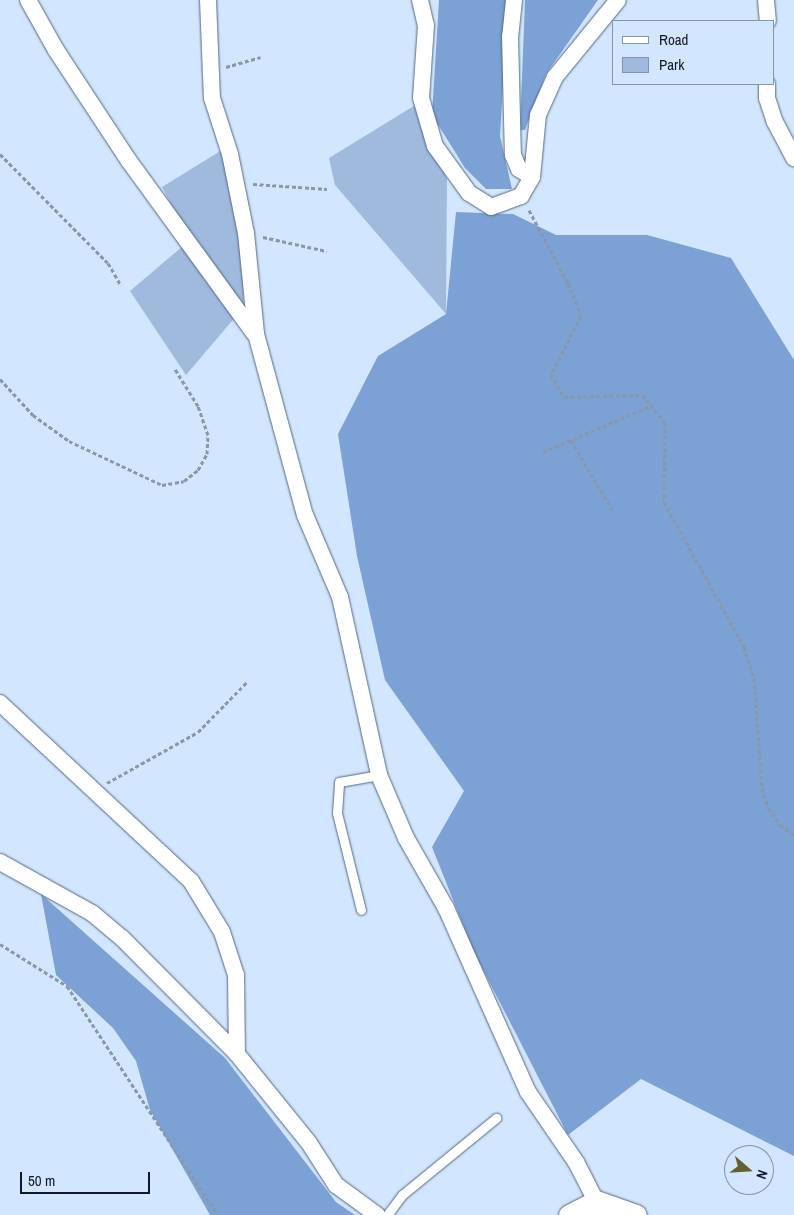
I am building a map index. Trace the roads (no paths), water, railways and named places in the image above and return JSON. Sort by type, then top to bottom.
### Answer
[{"type":"street","points":[[28,0],[56,50],[129,161],[256,334]]},
{"type":"street","points":[[208,0],[212,98],[236,184],[246,233],[256,334],[305,515],[340,596],[380,775],[406,838],[446,908],[528,1092],[576,1162],[598,1208]]},
{"type":"street","points":[[420,0],[426,25],[421,98],[435,146],[469,193],[491,207],[521,196],[532,177],[538,115],[555,78],[618,0]]},
{"type":"street","points":[[514,0],[510,36],[513,155],[519,170],[532,177]]},
{"type":"street","points":[[766,0],[768,20]]},
{"type":"street","points":[[767,85],[767,98],[775,122],[794,158]]},
{"type":"street","points":[[0,703],[93,792],[191,881],[222,932],[236,975],[237,1054]]},
{"type":"street","points":[[0,862],[99,919],[122,938],[237,1054],[309,1143],[336,1185],[377,1215]]},
{"type":"street","points":[[569,1215],[598,1208],[636,1215]]},
{"type":"lane","points":[[361,910],[337,813],[339,782],[380,775]]},
{"type":"lane","points":[[387,1215],[402,1195],[496,1118]]}]
